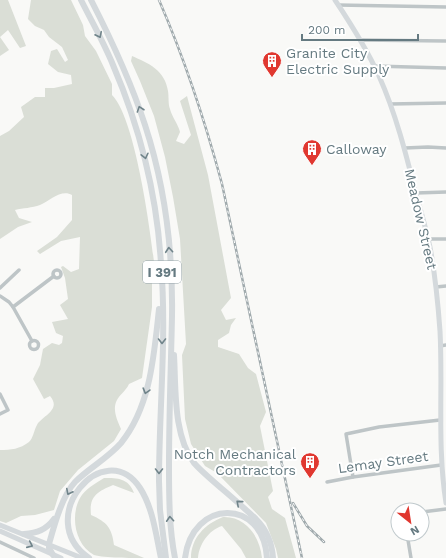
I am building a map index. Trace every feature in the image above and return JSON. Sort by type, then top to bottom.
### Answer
[{"type":"highway","name":"I 391","points":[[81,0],[113,65],[132,112],[153,194],[159,234],[162,284],[159,481],[160,510],[166,558]]},
{"type":"highway","name":"I 391","points":[[91,0],[127,75],[145,124],[153,151],[163,202],[170,250],[172,317],[168,483],[175,558]]},
{"type":"highway","points":[[53,555],[49,548],[49,544],[58,514],[71,487],[121,443],[137,416],[145,394],[150,373],[162,284]]},
{"type":"highway","points":[[172,317],[179,417],[183,441],[194,462],[202,471],[256,518],[263,526],[270,540],[273,558]]},
{"type":"highway","points":[[89,558],[79,550],[71,535],[68,519],[69,508],[74,494],[85,482],[97,474],[111,471],[130,477],[145,496],[149,506],[161,558]]},
{"type":"highway","points":[[185,558],[189,539],[197,527],[216,514],[226,512],[242,515],[256,526],[265,543],[267,558]]},
{"type":"highway","points":[[24,534],[35,533],[42,530],[51,523],[58,514]]},
{"type":"main road","name":"Meadow Street","points":[[337,2],[374,66],[390,104],[405,148],[428,239],[436,287],[440,339],[440,420],[443,448],[441,465],[446,503]]},
{"type":"main road","points":[[0,525],[82,558]]},
{"type":"main road","points":[[0,531],[61,558]]},
{"type":"street","points":[[337,2],[446,7]]},
{"type":"street","points":[[360,40],[446,41]]},
{"type":"street","points":[[374,66],[446,68]]},
{"type":"street","points":[[390,104],[446,103]]},
{"type":"street","points":[[405,148],[446,148]]},
{"type":"street","points":[[416,193],[446,192]]},
{"type":"street","points":[[428,239],[446,239]]},
{"type":"street","points":[[0,288],[19,270]]},
{"type":"street","points":[[13,306],[54,276]]},
{"type":"street","points":[[436,287],[446,286]]},
{"type":"street","points":[[0,296],[13,306],[32,341]]},
{"type":"street","points":[[440,339],[446,339]]},
{"type":"street","points":[[440,346],[446,345]]},
{"type":"street","points":[[0,394],[8,410],[0,414]]},
{"type":"street","points":[[440,398],[446,398]]},
{"type":"street","points":[[353,477],[346,434],[379,427],[440,420]]},
{"type":"street","name":"Lemay Street","points":[[327,482],[441,465]]},
{"type":"street","points":[[430,511],[446,509]]},
{"type":"street","points":[[0,542],[34,558]]},
{"type":"street","points":[[408,542],[411,558]]},
{"type":"shaded area","points":[[0,0],[8,0],[26,46],[20,48],[8,30],[0,37]]},
{"type":"shaded area","points":[[31,0],[71,0],[83,25],[85,36],[96,51],[112,84],[112,95],[120,107],[128,126],[145,200],[154,262],[152,267],[152,307],[142,378],[129,384],[117,400],[115,411],[121,429],[114,441],[78,470],[60,491],[54,510],[35,515],[21,516],[6,523],[0,521],[0,450],[15,449],[29,442],[32,439],[39,422],[50,412],[54,405],[50,396],[44,399],[33,379],[40,365],[43,349],[52,343],[59,345],[62,343],[63,336],[56,333],[52,322],[68,319],[60,305],[68,299],[65,278],[61,267],[63,266],[71,272],[79,269],[80,237],[61,241],[40,254],[37,251],[57,237],[72,220],[72,195],[64,193],[60,194],[40,205],[15,210],[19,218],[32,222],[18,227],[0,239],[0,136],[9,131],[24,117],[21,107],[35,97],[45,97],[45,88],[54,88],[72,84],[71,75],[58,72],[48,64],[51,51],[57,49],[65,62],[68,60],[62,47],[49,37],[44,30],[35,26],[28,19]]},
{"type":"shaded area","points":[[0,37],[9,50],[0,56]]},
{"type":"shaded area","points":[[132,56],[155,68],[163,78],[168,91],[169,107],[180,132],[176,141],[184,144],[191,135],[180,101],[187,96],[208,175],[231,298],[221,310],[226,320],[236,318],[231,325],[229,333],[218,340],[218,347],[239,354],[248,368],[256,374],[266,412],[260,426],[273,491],[268,497],[272,509],[285,518],[296,558],[278,558],[266,523],[217,473],[205,466],[191,444],[185,419],[182,355],[186,344],[180,239],[165,157],[154,116],[131,61]]},
{"type":"shaded area","points":[[104,478],[114,478],[126,482],[132,488],[134,493],[113,485],[103,490],[95,496],[91,503],[91,515],[101,520],[108,526],[112,534],[114,545],[144,558],[94,555],[82,544],[76,530],[75,513],[77,505],[82,495],[88,489]]},
{"type":"shaded area","points":[[223,517],[239,520],[250,529],[261,550],[262,558],[246,558],[241,549],[222,526],[209,534],[206,538],[200,548],[198,558],[191,558],[193,544],[196,538],[210,524]]},
{"type":"railway","points":[[159,0],[194,91],[222,184],[302,558]]},
{"type":"railway","points":[[293,503],[307,526],[324,542]]},
{"type":"place","name":"Granite City Electric Supply","points":[[272,78]]},
{"type":"place","name":"Calloway","points":[[312,166]]},
{"type":"place","name":"Notch Mechanical Contractors","points":[[310,479]]}]
